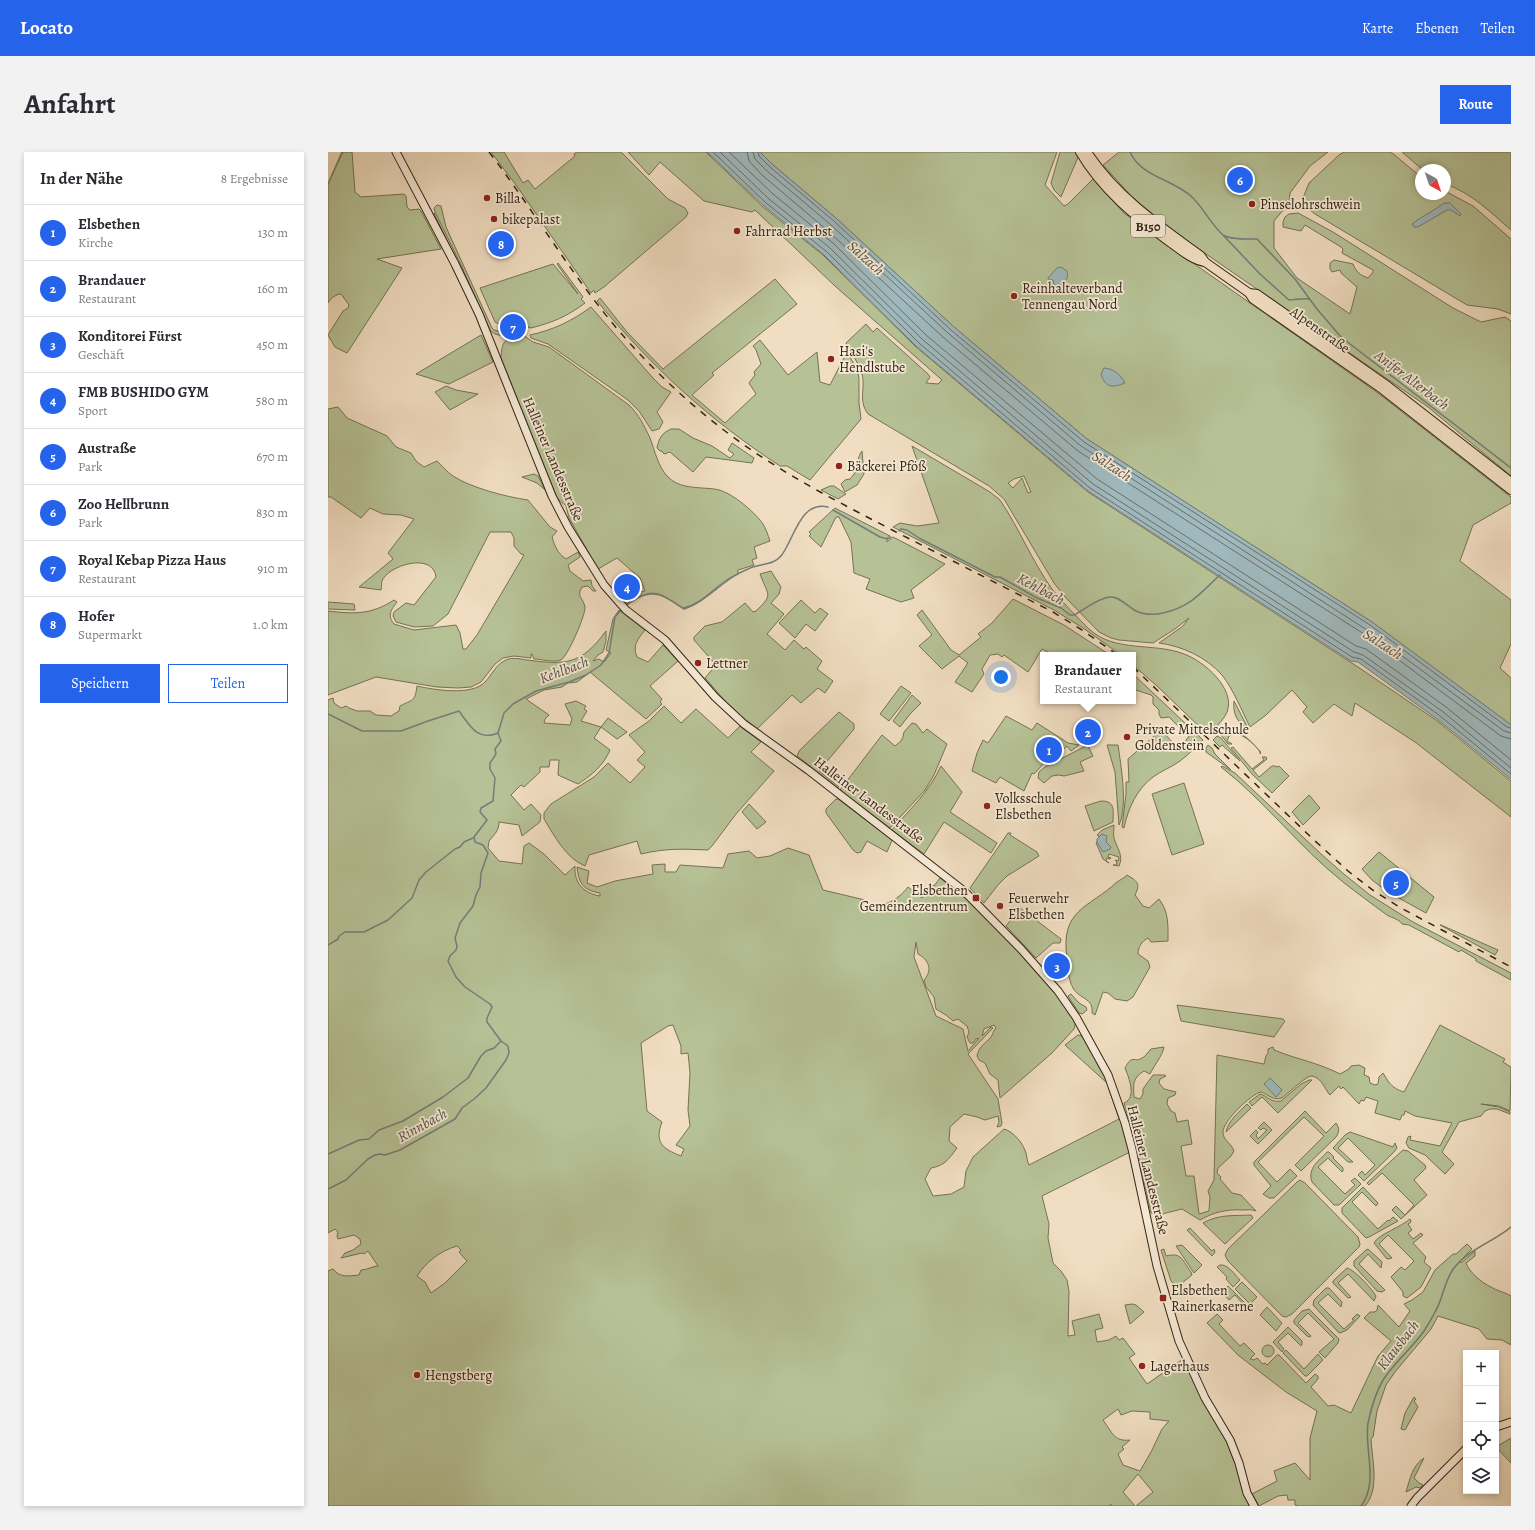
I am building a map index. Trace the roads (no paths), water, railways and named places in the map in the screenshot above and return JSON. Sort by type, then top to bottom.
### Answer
[{"type":"main road","name":"Halleiner Landesstraße","points":[[396,152],[455,264],[479,314],[547,482],[564,518],[594,571],[604,585],[624,607],[665,640],[716,697],[744,724],[808,770],[964,891],[1021,949],[1068,1004],[1079,1021],[1098,1055],[1116,1096],[1132,1149],[1158,1266],[1179,1341],[1195,1380],[1230,1440],[1239,1463],[1248,1494],[1254,1506]]},
{"type":"main road","name":"Alpenstraße","points":[[1080,152],[1098,179],[1120,202],[1143,222],[1179,248],[1198,261],[1205,262]]},
{"type":"main road","name":"Alpenstraße","points":[[1087,152],[1100,171],[1124,197],[1147,217],[1201,256],[1205,262],[1249,293],[1253,299],[1382,389],[1511,490]]},
{"type":"main road","name":"Alpenstraße","points":[[1249,293],[1257,294],[1385,384],[1511,482]]},
{"type":"main road","points":[[1499,1426],[1511,1422]]},
{"type":"main road","points":[[1411,1506],[1417,1498],[1463,1452]]},
{"type":"water","name":"Salzach","points":[[707,152],[760,152],[837,219],[954,327],[1087,439],[1372,622],[1506,721],[1511,725],[1511,779],[1437,719],[1358,662],[1351,661],[1088,491],[916,346],[824,255],[763,205]]},
{"type":"water","points":[[1444,203],[1450,203],[1461,214],[1460,216],[1451,210],[1447,210],[1418,227],[1414,227],[1412,224]]},
{"type":"water","points":[[1061,267],[1067,271],[1067,278],[1059,286],[1054,285],[1053,280],[1048,278],[1057,268]]},
{"type":"water","points":[[1104,368],[1116,372],[1125,383],[1117,386],[1110,386],[1107,384],[1101,374]]},
{"type":"water","points":[[1102,834],[1107,836],[1106,842],[1111,847],[1103,852],[1097,842],[1097,839]]},
{"type":"water","points":[[1270,1078],[1282,1090],[1276,1097],[1264,1084]]},
{"type":"waterway","points":[[328,184],[342,152]]},
{"type":"waterway","name":"Anifer Alterbach","points":[[1130,152],[1142,167],[1176,186],[1192,197],[1223,235],[1226,237],[1257,239],[1295,279],[1317,309],[1341,337],[1511,468]]},
{"type":"waterway","name":"Anifer Alterbach","points":[[1224,236],[1260,274],[1289,300],[1309,299]]},
{"type":"waterway","name":"Kehlbach","points":[[626,605],[644,595],[656,594],[667,598],[684,609],[690,607],[701,601],[737,574],[752,567],[770,563],[778,559],[786,549],[804,515],[811,509],[818,506],[828,507]]},
{"type":"waterway","name":"Kehlbach","points":[[833,510],[880,537],[888,539],[891,537]]},
{"type":"waterway","name":"Kehlbach","points":[[899,531],[901,529],[907,530],[919,538],[995,577],[1000,577],[1037,598],[1061,608],[1070,615],[1074,615],[1096,602],[1110,597],[1117,598],[1139,612],[1150,614],[1163,613],[1188,603],[1220,575]]},
{"type":"waterway","name":"Kehlbach","points":[[328,714],[362,731],[401,731],[459,711],[471,727],[480,734],[491,735],[498,733],[504,713],[513,704],[536,691],[569,682],[586,675],[601,665],[609,653],[615,617],[622,609]]},
{"type":"waterway","name":"Rinnbach","points":[[328,1189],[346,1180],[368,1159],[375,1155],[385,1155],[400,1150],[455,1119],[462,1108],[486,1088],[506,1060],[509,1053],[508,1046],[501,1041],[487,1022],[487,1018],[492,1007],[490,1004],[465,987],[456,977],[448,961],[450,956],[456,950],[457,946],[455,938],[460,923],[473,906],[480,887],[481,873],[488,853],[483,845],[475,842],[474,837],[487,820],[480,812],[481,808],[493,801],[495,778],[490,769],[490,763],[496,754],[495,749],[501,741],[498,733]]},
{"type":"waterway","points":[[328,945],[338,939],[339,936],[345,932],[364,932],[388,920],[412,898],[419,880],[426,872],[455,849],[460,847],[464,842],[473,838]]},
{"type":"waterway","points":[[328,1154],[359,1140],[369,1139],[379,1130],[403,1121],[443,1097],[468,1078],[481,1056],[486,1051],[494,1048],[501,1041]]},
{"type":"waterway","name":"Klausbach","points":[[1361,1506],[1366,1497],[1370,1476],[1367,1433],[1368,1423],[1374,1401],[1383,1380],[1425,1329],[1438,1307],[1448,1279],[1454,1268],[1460,1261],[1511,1227]]},
{"type":"railway","points":[[489,152],[578,278],[615,327],[668,382],[720,427],[757,454],[834,500],[1053,612],[1114,652]]},
{"type":"railway","points":[[1136,670],[1348,871],[1374,891],[1401,908],[1511,967]]},
{"type":"place","name":"Zoo Hellbrunn","points":[[1240,180]]},
{"type":"place","name":"Billa","points":[[487,198]]},
{"type":"place","name":"Pinselohrschwein","points":[[1252,204]]},
{"type":"place","name":"bikepalast","points":[[494,219]]},
{"type":"place","name":"Fahrrad Herbst","points":[[737,231]]},
{"type":"place","name":"Hofer","points":[[501,244]]},
{"type":"place","name":"Reinhalteverband Tennengau Nord","points":[[1014,296]]},
{"type":"place","name":"Royal Kebap Pizza Haus","points":[[513,327]]},
{"type":"place","name":"Hasi's Hendlstube","points":[[831,359]]},
{"type":"place","name":"Bäckerei Pföß","points":[[839,466]]},
{"type":"place","name":"FMB BUSHIDO GYM","points":[[627,587]]},
{"type":"place","name":"Lettner","points":[[698,663]]},
{"type":"place","name":"Brandauer","points":[[1088,732]]},
{"type":"place","name":"Private Mittelschule Goldenstein","points":[[1127,737]]},
{"type":"place","name":"Elsbethen","points":[[1049,750]]},
{"type":"place","name":"Volksschule Elsbethen","points":[[987,806]]},
{"type":"place","name":"Austraße","points":[[1396,883]]},
{"type":"place","name":"Elsbethen Gemeindezentrum","points":[[976,898]]},
{"type":"place","name":"Feuerwehr Elsbethen","points":[[1000,906]]},
{"type":"place","name":"Konditorei Fürst","points":[[1057,966]]},
{"type":"place","name":"Elsbethen Rainerkaserne","points":[[1163,1298]]},
{"type":"place","name":"Lagerhaus","points":[[1142,1366]]},
{"type":"place","name":"Hengstberg","points":[[417,1375]]}]
